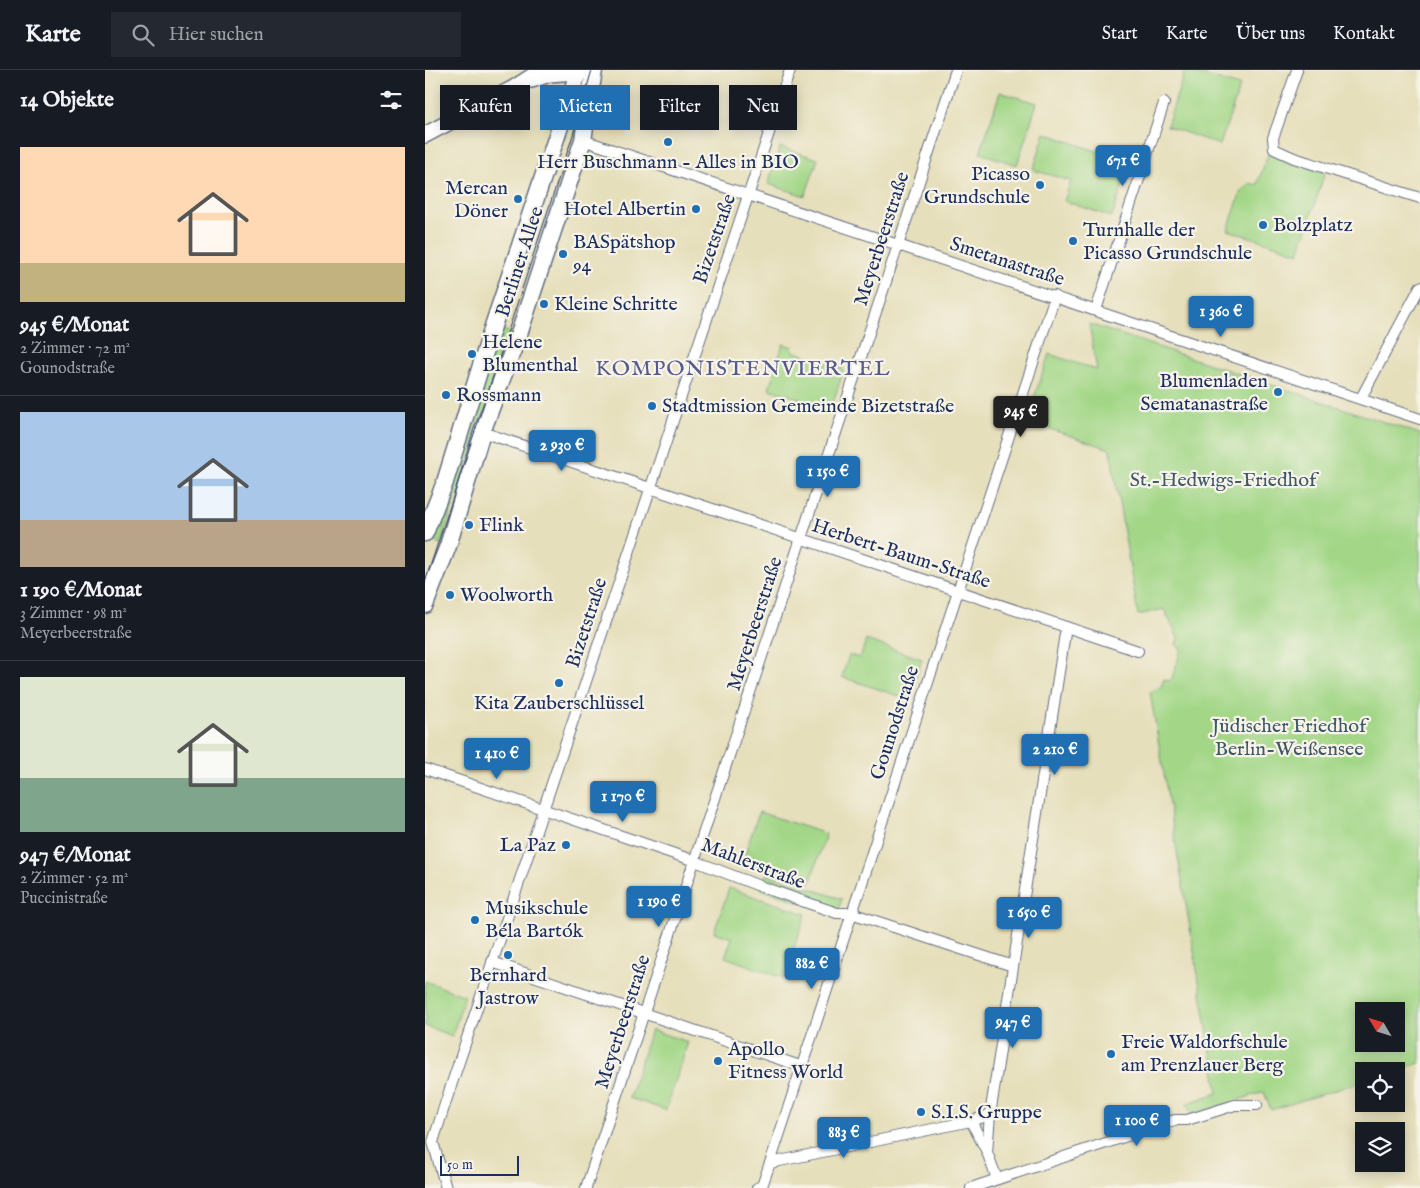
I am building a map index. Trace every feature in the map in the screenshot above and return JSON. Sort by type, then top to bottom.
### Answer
[{"type":"main road","name":"Berliner Allee","points":[[425,605],[451,537],[459,503],[482,432],[519,331],[583,140],[586,71]]},
{"type":"main road","name":"Berliner Allee","points":[[425,533],[445,482],[494,323],[586,71]]},
{"type":"street","points":[[425,135],[542,70]]},
{"type":"street","name":"Bizetstraße","points":[[446,1188],[430,1151],[790,70]]},
{"type":"street","name":"Meyerbeerstraße","points":[[586,1188],[956,70]]},
{"type":"street","points":[[1297,70],[1273,138],[1274,149],[1294,158],[1420,198]]},
{"type":"street","points":[[525,81],[550,74],[586,71]]},
{"type":"street","points":[[1096,310],[1164,103]]},
{"type":"street","name":"Smetanastraße","points":[[583,140],[1420,419]]},
{"type":"street","points":[[1361,398],[1420,287]]},
{"type":"street","name":"Gounodstraße","points":[[757,1188],[762,1186],[1055,296]]},
{"type":"street","name":"Herbert-Baum-Straße","points":[[482,432],[1138,651]]},
{"type":"street","points":[[987,1152],[990,1115],[1066,627]]},
{"type":"street","name":"Mahlerstraße","points":[[425,769],[695,861],[840,914],[851,913],[1013,966]]},
{"type":"street","points":[[492,962],[800,1066]]},
{"type":"street","points":[[971,1188],[1175,1120],[1187,1120],[1235,1105],[1257,1105]]},
{"type":"street","points":[[770,1162],[971,1121],[990,1115]]},
{"type":"street","points":[[971,1121],[987,1152],[997,1179]]},
{"type":"green space","points":[[1185,70],[1240,86],[1220,145],[1167,126]]},
{"type":"green space","points":[[1000,92],[1037,103],[1017,165],[980,153]]},
{"type":"green space","points":[[1045,133],[1130,163],[1112,217],[1064,201],[1071,181],[1033,170]]},
{"type":"green space","points":[[780,147],[818,159],[805,196],[768,184]]},
{"type":"green space","points":[[1268,154],[1325,172],[1299,253],[1228,230],[1241,191],[1250,183],[1257,185]]},
{"type":"green space","name":"Jüdischer Friedhof Berlin-Weißensee","points":[[1089,324],[1420,434],[1420,1063],[1405,1068],[1405,1062],[1355,1062],[1355,1084],[1271,1110],[1264,1092],[1191,1115],[1187,1103],[1218,1093],[1150,692],[1161,687],[1164,679],[1169,681],[1172,678],[1181,649],[1176,645],[1178,638],[1164,609],[1138,615],[1110,449],[1026,421],[1049,354],[1097,370]]},
{"type":"green space","points":[[497,328],[514,334],[440,545],[429,535]]},
{"type":"green space","points":[[783,344],[793,347],[792,351],[844,369],[831,409],[769,389]]},
{"type":"green space","points":[[866,640],[922,659],[908,699],[842,677],[849,655],[860,658]]},
{"type":"green space","points":[[759,812],[826,834],[810,883],[743,860]]},
{"type":"green space","points":[[766,874],[842,899],[837,914],[761,889]]},
{"type":"green space","points":[[729,888],[806,914],[783,978],[725,957],[732,938],[714,932]]},
{"type":"green space","points":[[425,981],[465,996],[452,1036],[425,1026]]},
{"type":"green space","points":[[651,1030],[688,1042],[666,1110],[629,1098]]},
{"type":"tram line","points":[[425,582],[572,138],[592,70]]},
{"type":"place","name":"Herr Buschmann - Alles in BIO","points":[[668,142]]},
{"type":"place","name":"Picasso Grundschule","points":[[1040,185]]},
{"type":"place","name":"Mercan Döner","points":[[518,199]]},
{"type":"place","name":"Hotel Albertin","points":[[696,209]]},
{"type":"place","name":"Bolzplatz","points":[[1263,225]]},
{"type":"place","name":"Turnhalle der Picasso Grundschule","points":[[1073,241]]},
{"type":"place","name":"BASpätshop 94","points":[[563,254]]},
{"type":"place","name":"Kleine Schritte","points":[[544,304]]},
{"type":"place","name":"Helene Blumenthal","points":[[472,354]]},
{"type":"place","name":"Blumenladen Sematanastraße","points":[[1278,392]]},
{"type":"place","name":"Rossmann","points":[[446,395]]},
{"type":"place","name":"Stadtmission Gemeinde Bizetstraße","points":[[652,406]]},
{"type":"place","name":"Flink","points":[[469,525]]},
{"type":"place","name":"Woolworth","points":[[450,595]]},
{"type":"place","name":"Kita Zauberschlüssel","points":[[559,683]]},
{"type":"place","name":"La Paz","points":[[566,845]]},
{"type":"place","name":"Musikschule Béla Bartók","points":[[475,920]]},
{"type":"place","name":"Bernhard Jastrow","points":[[508,955]]},
{"type":"place","name":"Freie Waldorfschule am Prenzlauer Berg","points":[[1111,1054]]},
{"type":"place","name":"Apollo Fitness World","points":[[718,1061]]},
{"type":"place","name":"S.I.S. Gruppe","points":[[921,1112]]},
{"type":"district","name":"KOMPONISTENVIERTEL","points":[[743,369]]},
{"type":"park label","name":"St.-Hedwigs-Friedhof","points":[[1223,480]]}]
